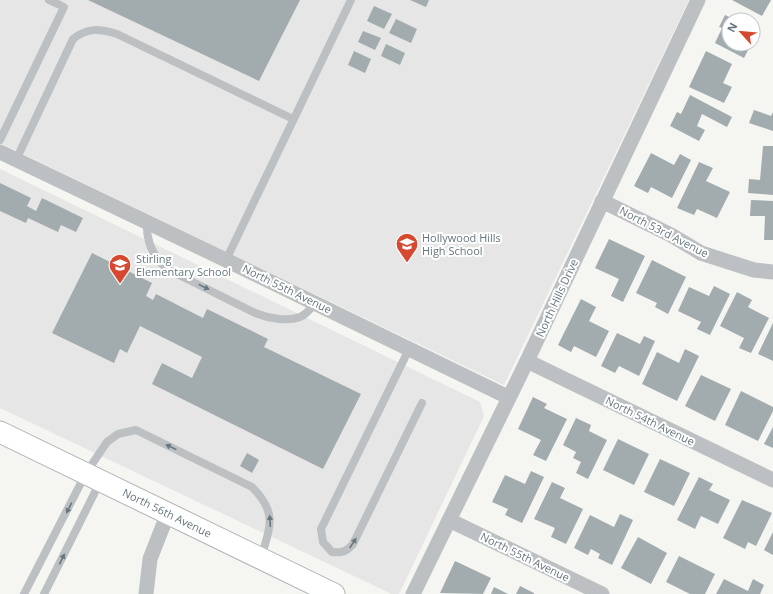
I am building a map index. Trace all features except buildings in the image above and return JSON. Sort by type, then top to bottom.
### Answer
[{"type":"street","name":"North Hills Drive","points":[[413,594],[508,397],[527,362],[698,0]]},
{"type":"street","name":"North 55th Avenue","points":[[0,152],[508,397]]},
{"type":"street","name":"North 53rd Avenue","points":[[602,201],[671,235],[701,253],[754,270],[773,272]]},
{"type":"street","name":"North 54th Avenue","points":[[527,362],[773,480]]},
{"type":"street","name":"North 56th Avenue","points":[[0,432],[261,558],[332,594]]},
{"type":"street","points":[[146,594],[150,560],[168,513]]},
{"type":"street","name":"North 55th Avenue","points":[[449,520],[602,594]]},
{"type":"lane","points":[[0,140],[64,7],[49,0]]},
{"type":"lane","points":[[226,260],[351,0]]},
{"type":"lane","points":[[16,160],[73,39],[79,34],[93,29],[101,29],[117,34],[293,120]]},
{"type":"lane","points":[[146,222],[148,243],[156,258],[167,269],[255,313],[270,318],[300,317],[306,314],[315,303]]},
{"type":"lane","points":[[409,349],[321,528],[323,542],[332,552],[341,553],[348,550],[353,544],[422,403]]},
{"type":"lane","points":[[44,594],[107,442],[118,434],[136,430],[252,487],[263,498],[269,514],[270,527],[261,558]]},
{"type":"lane","points":[[24,594],[93,477]]},
{"type":"shaded area","name":"Hollywood Hills High School","points":[[0,0],[689,0],[504,385],[0,143]]},
{"type":"shaded area","name":"Stirling Elementary School","points":[[0,169],[480,402],[484,416],[399,594],[392,594],[0,408]]},
{"type":"place","name":"Hollywood Hills High School","points":[[407,264]]},
{"type":"place","name":"Stirling Elementary School","points":[[120,284]]}]
